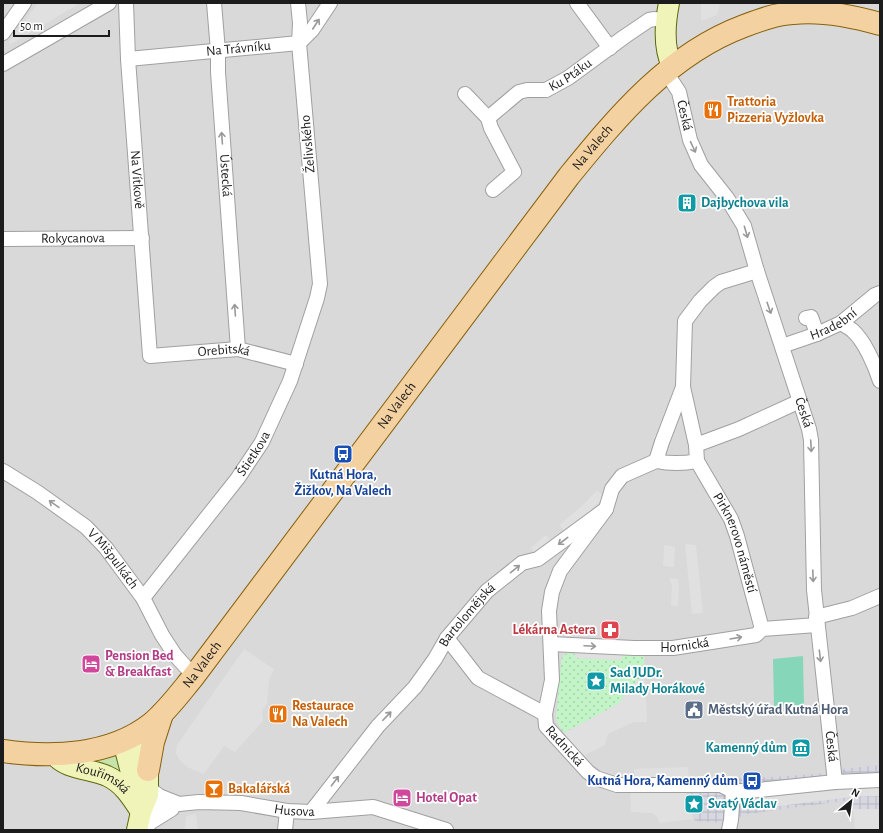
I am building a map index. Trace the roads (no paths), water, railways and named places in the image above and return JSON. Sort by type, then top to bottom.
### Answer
[{"type":"main road","name":"Na Valech","points":[[124,739],[144,729],[162,714],[194,676],[569,176],[609,127],[636,100],[669,69],[696,49],[716,38],[760,20],[794,12],[815,12],[862,18],[880,24]]},
{"type":"main road","points":[[148,779],[153,742],[162,714]]},
{"type":"main road","name":"Kouřimská","points":[[3,752],[38,755],[55,754],[89,750],[124,739]]},
{"type":"street","points":[[3,33],[24,3]]},
{"type":"street","points":[[3,64],[109,3]]},
{"type":"street","name":"Na Vítkově","points":[[126,3],[128,59],[150,356]]},
{"type":"street","name":"Ústecká","points":[[214,3],[218,51],[218,80],[238,349]]},
{"type":"street","name":"Želivského","points":[[298,3],[300,23],[299,43],[320,284]]},
{"type":"street","points":[[299,43],[312,30],[330,3]]},
{"type":"street","points":[[577,3],[610,48]]},
{"type":"street","name":"Česká","points":[[669,3],[666,28],[666,46],[669,69],[678,92],[690,140],[701,165],[726,198],[744,226],[811,440],[813,500],[812,537],[816,621],[835,782]]},
{"type":"street","name":"Ku Ptáku","points":[[488,118],[519,92],[537,89],[546,90],[568,78],[649,20],[655,19]]},
{"type":"street","name":"Na Trávníku","points":[[128,59],[299,43]]},
{"type":"street","points":[[465,94],[488,118],[491,128],[514,172],[493,190]]},
{"type":"street","name":"Rokycanova","points":[[3,239],[142,238]]},
{"type":"street","name":"Pirknerovo náměstí","points":[[757,271],[721,282],[700,301],[685,321],[683,387],[696,445],[697,461],[731,519],[762,629]]},
{"type":"street","name":"Štietkova","points":[[143,598],[238,478],[262,442],[290,381],[317,298],[320,284]]},
{"type":"street","name":"Hradební","points":[[782,346],[841,323],[875,295],[880,293]]},
{"type":"street","points":[[806,318],[811,317],[816,334]]},
{"type":"street","points":[[841,323],[852,330],[859,338],[877,369],[880,381]]},
{"type":"street","name":"Orebitská","points":[[150,356],[238,349],[296,364]]},
{"type":"street","name":"Pirknerovo náměstí","points":[[656,461],[683,387]]},
{"type":"street","points":[[696,445],[739,429],[800,401]]},
{"type":"street","points":[[606,509],[612,489],[622,476],[656,461],[669,464],[685,464],[697,461]]},
{"type":"street","name":"V Mišpulkách","points":[[3,471],[37,492],[86,526],[106,548],[143,598],[162,635],[183,665],[194,676]]},
{"type":"street","name":"Bartolomějská","points":[[311,812],[378,726],[415,687],[435,659],[447,638],[487,591],[522,563],[538,559],[606,509]]},
{"type":"street","name":"Radnická","points":[[606,509],[560,571],[554,587],[549,611],[552,680],[545,714],[546,726],[588,772],[596,778],[617,785],[721,785],[733,791],[748,791],[835,782],[880,780]]},
{"type":"street","points":[[538,559],[560,571]]},
{"type":"street","name":"Hornická","points":[[551,644],[634,648],[673,648],[756,635],[762,629],[816,621],[880,596]]},
{"type":"street","points":[[447,638],[478,678],[545,714]]},
{"type":"street","points":[[124,739],[138,749],[148,779],[159,796],[179,804]]},
{"type":"street","points":[[124,739],[141,824]]},
{"type":"street","name":"Kouřimská","points":[[55,754],[59,760],[66,764],[97,772],[112,779],[123,787],[141,824]]},
{"type":"street","points":[[141,824],[146,801],[148,779]]},
{"type":"street","points":[[729,830],[733,791]]},
{"type":"street","name":"Husova","points":[[141,824],[179,804],[199,802],[240,803],[287,811],[311,812],[373,807],[446,830]]},
{"type":"street","points":[[285,830],[287,811]]},
{"type":"place","name":"Trattoria Pizzeria Vyžlovka","points":[[713,110]]},
{"type":"place","name":"Dajbychova vila","points":[[687,203]]},
{"type":"place","name":"Kutná Hora, Žižkov, Na Valech","points":[[343,454]]},
{"type":"place","name":"Lékárna Astera","points":[[610,630]]},
{"type":"place","name":"Pension Bed & Breakfast","points":[[91,664]]},
{"type":"place","name":"Sad JUDr. Milady Horákové","points":[[596,681]]},
{"type":"place","name":"Městský úřad Kutná Hora","points":[[694,710]]},
{"type":"place","name":"Restaurace Na Valech","points":[[278,714]]},
{"type":"place","name":"Kamenný dům","points":[[801,748]]},
{"type":"place","name":"Kutná Hora, Kamenný dům","points":[[752,781]]},
{"type":"place","name":"Bakalářská","points":[[214,789]]},
{"type":"place","name":"Hotel Opat","points":[[402,798]]},
{"type":"place","name":"Svatý Václav","points":[[694,804]]}]
